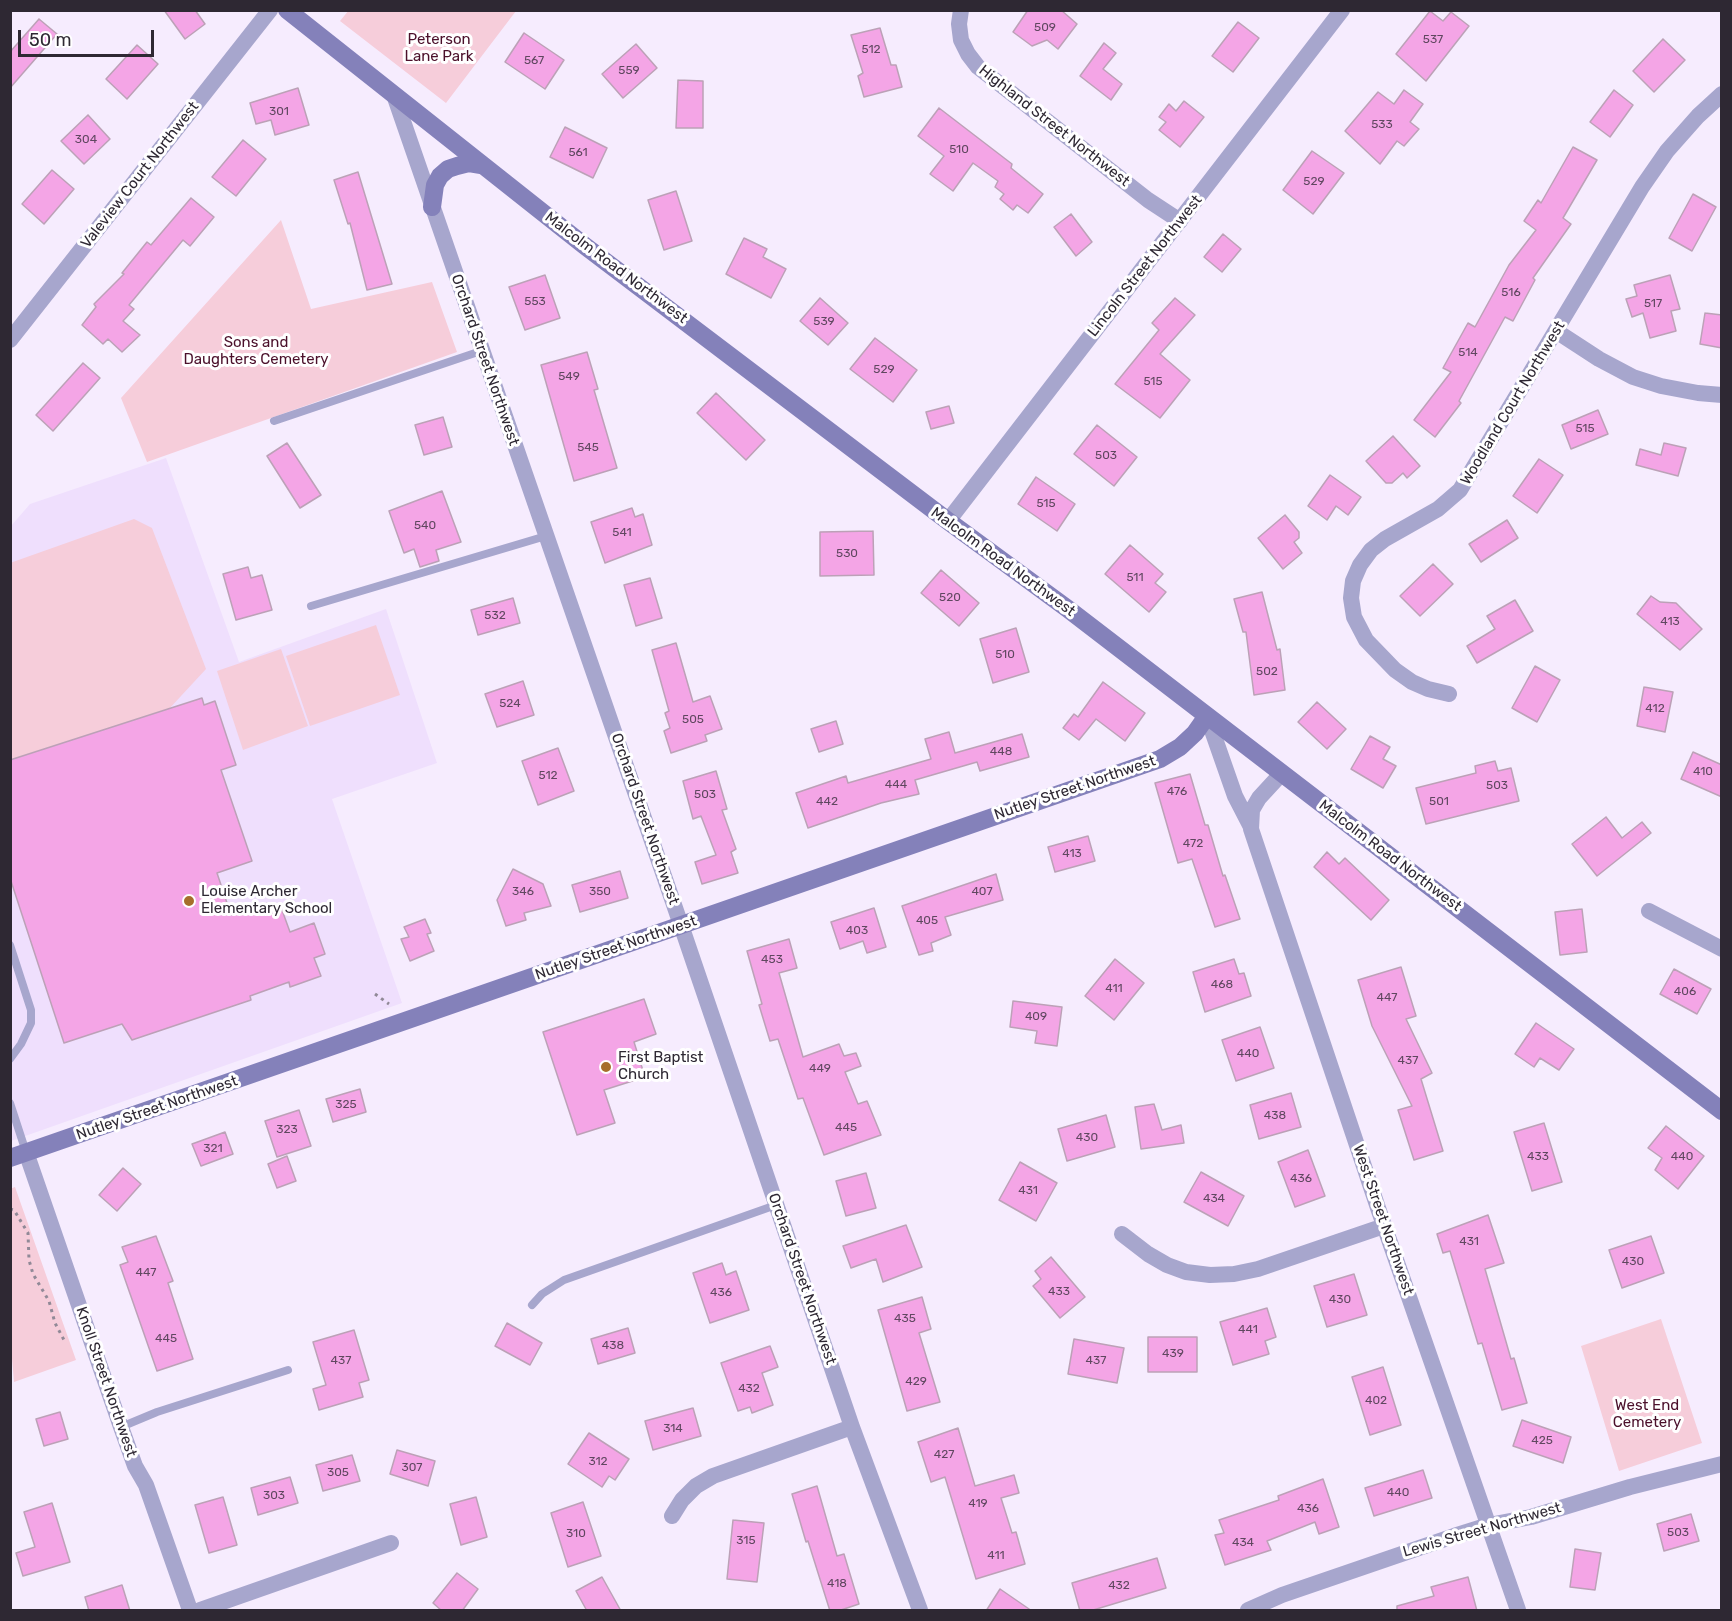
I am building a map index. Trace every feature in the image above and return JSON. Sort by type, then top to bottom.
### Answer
[{"type":"main road","name":"Malcolm Road Northwest","points":[[287,10],[481,165],[948,521],[1068,609],[1722,1111]]},
{"type":"main road","points":[[432,207],[435,185],[440,176],[457,166],[469,163],[481,165]]},
{"type":"main road","name":"Nutley Street Northwest","points":[[18,1155],[1161,759],[1180,747],[1195,733],[1207,716]]},
{"type":"street","name":"Valeview Court Northwest","points":[[10,340],[270,10]]},
{"type":"street","name":"Highland Street Northwest","points":[[961,10],[959,24],[962,40],[968,54],[978,67],[1148,200],[1179,221]]},
{"type":"street","name":"Lincoln Street Northwest","points":[[948,521],[1342,10]]},
{"type":"street","name":"Woodland Court Northwest","points":[[1449,694],[1428,689],[1413,682],[1395,670],[1366,640],[1354,616],[1353,580],[1371,550],[1385,539],[1438,509],[1460,490],[1642,187],[1667,151],[1698,116],[1722,94]]},
{"type":"street","name":"Orchard Street Northwest","points":[[394,96],[852,1427],[920,1611]]},
{"type":"street","points":[[1556,331],[1599,359],[1633,377],[1661,386],[1722,395]]},
{"type":"street","name":"West Street Northwest","points":[[1207,716],[1235,796],[1251,829],[1384,1226],[1490,1525],[1518,1611]]},
{"type":"street","points":[[1251,829],[1252,810],[1259,798],[1282,773]]},
{"type":"street","points":[[1649,911],[1722,949]]},
{"type":"street","name":"Knoll Street Northwest","points":[[18,1155],[135,1466],[146,1485],[190,1611]]},
{"type":"street","points":[[1122,1234],[1167,1265],[1186,1272],[1210,1275],[1234,1274],[1258,1269],[1384,1226]]},
{"type":"street","points":[[672,1516],[689,1493],[713,1476],[852,1427]]},
{"type":"street","name":"Lewis Street Northwest","points":[[1248,1611],[1282,1595],[1490,1525],[1531,1517],[1630,1487],[1722,1464]]},
{"type":"street","points":[[200,1611],[391,1543]]},
{"type":"lane","points":[[274,421],[481,351]]},
{"type":"lane","points":[[311,606],[546,536]]},
{"type":"lane","points":[[10,945],[31,1010],[31,1023],[21,1044],[10,1059]]},
{"type":"lane","points":[[10,1103],[18,1155]]},
{"type":"lane","points":[[532,1305],[542,1294],[564,1280],[776,1204]]},
{"type":"lane","points":[[121,1426],[157,1412],[288,1370]]},
{"type":"path","points":[[375,994],[389,1004]]},
{"type":"path","points":[[10,1209],[14,1210],[28,1233],[29,1260],[33,1274],[49,1301],[55,1323],[64,1340]]},
{"type":"shaded area","name":"Louise Archer Elementary School","points":[[166,458],[239,662],[386,609],[437,763],[332,799],[402,1003],[11,1141],[11,526],[30,504]]},
{"type":"green space","name":"Peterson Lane Park","points":[[349,10],[516,11],[446,103],[340,21]]},
{"type":"green space","name":"Sons and Daughters Cemetery","points":[[281,220],[311,309],[432,282],[457,352],[147,462],[121,398]]},
{"type":"green space","points":[[134,519],[152,528],[206,669],[156,723],[10,824],[10,563]]},
{"type":"green space","points":[[376,625],[400,695],[310,726],[286,656]]},
{"type":"green space","points":[[281,649],[308,726],[243,750],[217,671]]},
{"type":"green space","points":[[15,1187],[76,1360],[14,1382],[10,1335],[10,1189]]},
{"type":"green space","name":"West End Cemetery","points":[[1661,1319],[1702,1443],[1619,1471],[1581,1346]]},
{"type":"building","points":[[164,10],[195,10],[205,24],[185,39]]},
{"type":"building","points":[[1028,10],[1061,10],[1077,24],[1058,49],[1047,40],[1032,46],[1013,32]]},
{"type":"building","points":[[1430,11],[1443,21],[1451,12],[1469,26],[1426,81],[1396,54]]},
{"type":"building","points":[[39,19],[57,34],[10,88],[10,52]]},
{"type":"building","points":[[1238,22],[1259,38],[1233,72],[1212,56]]},
{"type":"building","points":[[880,28],[891,65],[896,65],[902,87],[864,97],[858,76],[863,73],[851,35]]},
{"type":"building","points":[[524,33],[564,60],[545,89],[505,62]]},
{"type":"building","points":[[1663,39],[1685,60],[1654,92],[1633,71]]},
{"type":"building","points":[[1104,43],[1116,53],[1103,69],[1122,84],[1111,100],[1080,76]]},
{"type":"building","points":[[636,44],[657,68],[623,98],[602,74]]},
{"type":"building","points":[[137,45],[158,64],[127,99],[106,79]]},
{"type":"building","points":[[678,80],[703,81],[703,128],[676,128]]},
{"type":"building","points":[[298,88],[309,125],[275,135],[271,120],[256,124],[250,103]]},
{"type":"building","points":[[1404,90],[1423,104],[1410,122],[1419,129],[1404,146],[1397,141],[1380,164],[1345,131],[1378,92],[1394,104]]},
{"type":"building","points":[[1614,90],[1633,105],[1610,137],[1590,122]]},
{"type":"building","points":[[1184,101],[1204,117],[1180,147],[1159,130],[1166,122],[1159,117],[1169,104],[1176,111]]},
{"type":"building","points":[[939,108],[1012,164],[1011,168],[1043,194],[1028,213],[1017,205],[1013,210],[1000,199],[1004,194],[995,187],[998,181],[973,163],[953,191],[930,174],[944,156],[918,136]]},
{"type":"building","points":[[88,115],[110,139],[84,164],[61,141]]},
{"type":"building","points":[[565,127],[607,148],[593,178],[550,157]]},
{"type":"building","points":[[243,140],[266,159],[236,196],[212,177]]},
{"type":"building","points":[[1573,147],[1597,160],[1563,218],[1571,224],[1533,278],[1535,280],[1513,321],[1505,317],[1459,401],[1461,403],[1435,437],[1414,420],[1451,372],[1443,368],[1468,323],[1475,327],[1509,265],[1536,230],[1524,221],[1538,200],[1541,203]]},
{"type":"building","points":[[1312,151],[1344,173],[1313,214],[1283,190]]},
{"type":"building","points":[[52,170],[74,189],[44,224],[22,204]]},
{"type":"building","points":[[358,172],[392,284],[367,290],[350,223],[348,224],[334,180]]},
{"type":"building","points":[[676,191],[692,241],[664,250],[648,200]]},
{"type":"building","points":[[1693,194],[1716,207],[1692,251],[1669,238]]},
{"type":"building","points":[[191,198],[214,217],[190,246],[183,240],[129,305],[134,309],[123,321],[140,335],[122,352],[108,339],[103,344],[82,325],[96,307],[94,304],[124,274],[122,273],[147,242],[151,245]]},
{"type":"building","points":[[1071,214],[1092,242],[1076,256],[1054,227]]},
{"type":"building","points":[[1223,234],[1241,249],[1222,272],[1204,257]]},
{"type":"building","points":[[744,238],[767,249],[763,257],[786,269],[771,298],[726,274]]},
{"type":"building","points":[[545,275],[560,318],[525,330],[509,287]]},
{"type":"building","points":[[1670,275],[1680,309],[1671,311],[1676,331],[1650,338],[1643,313],[1632,317],[1626,299],[1637,296],[1634,285]]},
{"type":"building","points":[[820,298],[848,323],[828,345],[800,321]]},
{"type":"building","points":[[1175,298],[1195,315],[1160,354],[1190,380],[1160,418],[1115,384],[1159,330],[1152,323]]},
{"type":"building","points":[[1705,313],[1722,315],[1722,348],[1700,344]]},
{"type":"building","points":[[875,338],[917,370],[893,402],[850,369]]},
{"type":"building","points":[[587,352],[598,389],[594,390],[617,468],[574,481],[541,365]]},
{"type":"building","points":[[83,363],[100,378],[53,431],[36,415]]},
{"type":"building","points":[[716,393],[765,440],[746,460],[697,413]]},
{"type":"building","points":[[949,406],[954,423],[931,429],[926,412]]},
{"type":"building","points":[[1598,410],[1608,434],[1571,449],[1562,425]]},
{"type":"building","points":[[443,417],[452,447],[424,455],[415,425]]},
{"type":"building","points":[[1097,425],[1137,457],[1114,486],[1074,454]]},
{"type":"building","points":[[1393,436],[1420,466],[1407,478],[1403,473],[1392,483],[1386,483],[1366,461]]},
{"type":"building","points":[[287,443],[321,495],[300,508],[267,456]]},
{"type":"building","points":[[1664,443],[1686,448],[1678,476],[1636,465],[1640,449],[1661,455]]},
{"type":"building","points":[[1539,459],[1563,475],[1537,513],[1513,496]]},
{"type":"building","points":[[1330,475],[1361,497],[1348,515],[1336,506],[1327,520],[1308,506]]},
{"type":"building","points":[[1036,477],[1075,504],[1057,531],[1018,504]]},
{"type":"building","points":[[442,491],[461,542],[436,550],[439,561],[420,567],[414,549],[404,553],[389,511]]},
{"type":"building","points":[[632,508],[635,517],[643,514],[652,545],[605,563],[591,522]]},
{"type":"building","points":[[1285,515],[1299,532],[1299,538],[1294,542],[1302,553],[1283,569],[1258,538]]},
{"type":"building","points":[[1507,520],[1518,538],[1481,562],[1469,544]]},
{"type":"building","points":[[873,531],[874,575],[820,576],[820,532]]},
{"type":"building","points":[[1130,545],[1163,574],[1155,583],[1166,592],[1149,612],[1105,574]]},
{"type":"building","points":[[1433,564],[1453,584],[1420,616],[1400,596]]},
{"type":"building","points":[[248,567],[251,578],[262,575],[272,610],[236,620],[223,574]]},
{"type":"building","points":[[941,570],[979,603],[959,626],[921,593]]},
{"type":"building","points":[[650,578],[662,618],[636,626],[624,585]]},
{"type":"building","points":[[1262,592],[1277,650],[1280,649],[1285,690],[1254,695],[1246,632],[1243,632],[1234,599]]},
{"type":"building","points":[[1651,596],[1660,602],[1676,603],[1702,629],[1680,650],[1637,614]]},
{"type":"building","points":[[513,598],[520,623],[478,635],[471,610]]},
{"type":"building","points":[[1515,600],[1533,631],[1477,663],[1467,646],[1495,629],[1487,616]]},
{"type":"building","points":[[1016,628],[1029,672],[993,683],[980,639]]},
{"type":"building","points":[[676,643],[693,702],[710,696],[722,729],[705,735],[707,741],[671,753],[664,731],[670,728],[665,713],[669,711],[652,650]]},
{"type":"building","points":[[1535,666],[1560,680],[1537,722],[1512,708]]},
{"type":"building","points":[[523,681],[534,715],[497,727],[485,694]]},
{"type":"building","points":[[1103,682],[1145,713],[1125,741],[1096,719],[1079,740],[1063,728],[1074,714],[1078,717]]},
{"type":"building","points":[[1644,687],[1673,692],[1665,732],[1637,726]]},
{"type":"building","points":[[202,698],[204,705],[215,701],[236,765],[221,770],[252,861],[217,873],[231,915],[268,903],[272,914],[282,910],[290,932],[314,923],[325,954],[314,958],[321,976],[290,987],[289,982],[250,996],[251,1000],[132,1040],[122,1024],[64,1043],[10,878],[10,760]]},
{"type":"building","points":[[1317,702],[1346,729],[1327,749],[1298,722]]},
{"type":"building","points":[[836,721],[843,744],[819,752],[811,729]]},
{"type":"building","points":[[949,732],[955,753],[1022,734],[1029,757],[980,771],[977,762],[915,780],[919,794],[881,803],[808,828],[796,793],[846,776],[848,783],[931,759],[925,739]]},
{"type":"building","points":[[1370,736],[1390,747],[1383,759],[1396,766],[1383,788],[1351,769]]},
{"type":"building","points":[[558,748],[574,791],[538,805],[522,761]]},
{"type":"building","points":[[1693,752],[1722,765],[1722,797],[1681,779]]},
{"type":"building","points":[[1495,761],[1498,771],[1511,768],[1519,801],[1426,824],[1416,788],[1476,773],[1475,766]]},
{"type":"building","points":[[716,771],[727,809],[722,810],[736,849],[731,852],[738,873],[702,884],[695,862],[716,855],[701,816],[693,819],[683,781]]},
{"type":"building","points":[[1190,774],[1205,825],[1208,825],[1223,876],[1225,875],[1240,919],[1215,927],[1192,859],[1178,863],[1155,783]]},
{"type":"building","points":[[1606,817],[1622,838],[1642,822],[1651,833],[1597,876],[1572,844]]},
{"type":"building","points":[[1088,836],[1095,861],[1055,872],[1048,847]]},
{"type":"building","points":[[1327,852],[1339,864],[1345,858],[1389,900],[1371,920],[1314,867]]},
{"type":"building","points":[[513,869],[543,884],[551,906],[524,913],[526,920],[506,926],[497,900]]},
{"type":"building","points":[[620,871],[628,898],[580,912],[572,885]]},
{"type":"building","points":[[996,874],[1003,900],[945,917],[951,935],[931,943],[933,951],[919,955],[902,906]]},
{"type":"building","points":[[874,908],[886,947],[867,953],[863,941],[840,949],[831,922]]},
{"type":"building","points":[[1582,909],[1587,952],[1560,955],[1555,912]]},
{"type":"building","points":[[425,919],[431,933],[427,934],[434,951],[410,961],[401,939],[409,937],[404,927]]},
{"type":"building","points":[[789,939],[797,968],[779,973],[803,1057],[839,1044],[844,1056],[856,1053],[861,1066],[845,1072],[858,1104],[867,1101],[881,1135],[824,1155],[803,1098],[798,1099],[778,1039],[770,1041],[747,951]]},
{"type":"building","points":[[1115,959],[1144,983],[1114,1020],[1085,996]]},
{"type":"building","points":[[1234,959],[1239,974],[1244,973],[1251,996],[1205,1012],[1193,972]]},
{"type":"building","points":[[1401,967],[1416,1016],[1406,1019],[1432,1073],[1421,1079],[1443,1151],[1414,1160],[1398,1110],[1412,1106],[1372,1026],[1358,980]]},
{"type":"building","points":[[1674,969],[1711,989],[1697,1014],[1660,994]]},
{"type":"building","points":[[644,999],[656,1034],[634,1042],[645,1077],[604,1090],[615,1123],[577,1135],[543,1032]]},
{"type":"building","points":[[1013,1001],[1062,1007],[1057,1046],[1035,1043],[1037,1031],[1010,1027]]},
{"type":"building","points":[[1536,1023],[1574,1049],[1559,1070],[1540,1058],[1534,1067],[1515,1054]]},
{"type":"building","points":[[1260,1027],[1274,1068],[1236,1081],[1222,1040]]},
{"type":"building","points":[[360,1089],[366,1112],[333,1122],[326,1099]]},
{"type":"building","points":[[1291,1093],[1301,1127],[1259,1139],[1250,1105]]},
{"type":"building","points":[[1154,1104],[1162,1130],[1181,1125],[1184,1143],[1141,1149],[1135,1107]]},
{"type":"building","points":[[299,1110],[311,1146],[277,1157],[265,1121]]},
{"type":"building","points":[[1106,1115],[1115,1147],[1067,1161],[1058,1129]]},
{"type":"building","points":[[1544,1123],[1562,1182],[1532,1191],[1514,1132]]},
{"type":"building","points":[[1666,1126],[1704,1156],[1678,1189],[1655,1170],[1662,1158],[1648,1148]]},
{"type":"building","points":[[225,1132],[233,1154],[201,1166],[192,1144]]},
{"type":"building","points":[[1308,1150],[1325,1196],[1295,1207],[1278,1162]]},
{"type":"building","points":[[287,1156],[296,1181],[277,1188],[268,1164]]},
{"type":"building","points":[[1020,1162],[1057,1183],[1036,1221],[999,1200]]},
{"type":"building","points":[[123,1168],[141,1184],[117,1211],[99,1195]]},
{"type":"building","points":[[1201,1172],[1244,1196],[1228,1226],[1184,1202]]},
{"type":"building","points":[[866,1173],[876,1208],[846,1216],[836,1181]]},
{"type":"building","points":[[1488,1215],[1504,1263],[1485,1269],[1511,1359],[1514,1358],[1527,1403],[1502,1410],[1482,1343],[1478,1344],[1450,1251],[1443,1253],[1437,1234]]},
{"type":"building","points":[[906,1225],[922,1267],[883,1282],[876,1259],[851,1268],[843,1246]]},
{"type":"building","points":[[156,1236],[173,1281],[168,1283],[193,1359],[157,1371],[120,1265],[128,1262],[122,1247]]},
{"type":"building","points":[[1651,1236],[1664,1273],[1622,1288],[1609,1250]]},
{"type":"building","points":[[1051,1257],[1085,1297],[1060,1318],[1033,1286],[1041,1279],[1035,1271]]},
{"type":"building","points":[[722,1263],[726,1275],[736,1271],[749,1310],[710,1323],[693,1273]]},
{"type":"building","points":[[1354,1274],[1367,1315],[1327,1327],[1314,1286]]},
{"type":"building","points":[[922,1297],[931,1329],[919,1333],[940,1402],[907,1411],[878,1310]]},
{"type":"building","points":[[1267,1308],[1276,1337],[1265,1341],[1269,1354],[1233,1365],[1220,1322]]},
{"type":"building","points":[[507,1323],[542,1343],[530,1365],[495,1346]]},
{"type":"building","points":[[628,1328],[635,1353],[598,1364],[591,1339]]},
{"type":"building","points":[[354,1330],[369,1380],[359,1383],[363,1397],[319,1410],[313,1389],[326,1385],[313,1342]]},
{"type":"building","points":[[1148,1337],[1197,1337],[1197,1372],[1148,1372]]},
{"type":"building","points":[[1074,1339],[1124,1348],[1117,1383],[1068,1374]]},
{"type":"building","points":[[770,1346],[778,1367],[762,1373],[773,1405],[752,1413],[750,1407],[738,1411],[721,1363]]},
{"type":"building","points":[[1383,1367],[1401,1425],[1370,1435],[1352,1377]]},
{"type":"building","points":[[693,1408],[701,1436],[653,1450],[645,1421]]},
{"type":"building","points":[[60,1412],[68,1439],[44,1446],[36,1419]]},
{"type":"building","points":[[1522,1420],[1571,1437],[1563,1463],[1513,1446]]},
{"type":"building","points":[[958,1428],[975,1486],[1014,1475],[1019,1493],[1001,1498],[1012,1533],[1016,1532],[1025,1564],[976,1579],[945,1477],[931,1482],[918,1442]]},
{"type":"building","points":[[589,1433],[629,1459],[615,1480],[609,1476],[602,1487],[568,1464]]},
{"type":"building","points":[[397,1450],[435,1461],[428,1486],[390,1474]]},
{"type":"building","points":[[352,1455],[360,1481],[323,1491],[316,1465]]},
{"type":"building","points":[[1423,1470],[1432,1498],[1374,1516],[1365,1488]]},
{"type":"building","points":[[290,1477],[298,1503],[258,1515],[251,1488]]},
{"type":"building","points":[[1323,1479],[1339,1527],[1319,1534],[1315,1522],[1267,1541],[1271,1550],[1225,1565],[1215,1535],[1224,1533],[1219,1520],[1279,1500],[1278,1496]]},
{"type":"building","points":[[817,1486],[837,1556],[844,1554],[859,1604],[838,1611],[830,1611],[792,1494]]},
{"type":"building","points":[[223,1497],[237,1545],[209,1553],[195,1505]]},
{"type":"building","points":[[476,1497],[487,1537],[461,1545],[450,1504]]},
{"type":"building","points":[[583,1502],[601,1556],[568,1567],[551,1513]]},
{"type":"building","points":[[52,1503],[70,1562],[23,1576],[16,1553],[35,1547],[24,1512]]},
{"type":"building","points":[[1691,1514],[1699,1541],[1664,1551],[1657,1524]]},
{"type":"building","points":[[733,1520],[764,1523],[757,1582],[727,1579]]},
{"type":"building","points":[[1575,1549],[1601,1553],[1595,1590],[1570,1587]]},
{"type":"building","points":[[1157,1558],[1166,1588],[1090,1611],[1080,1611],[1072,1583]]},
{"type":"building","points":[[457,1573],[478,1589],[462,1611],[442,1611],[433,1603]]},
{"type":"building","points":[[602,1577],[621,1611],[587,1611],[576,1591]]},
{"type":"building","points":[[1468,1577],[1477,1611],[1397,1611],[1397,1606],[1434,1596],[1431,1587]]},
{"type":"building","points":[[122,1585],[130,1611],[89,1611],[85,1597]]},
{"type":"building","points":[[1000,1589],[1032,1611],[986,1611]]},
{"type":"place","name":"Louise Archer Elementary School","points":[[189,901]]},
{"type":"place","name":"First Baptist Church","points":[[606,1067]]}]
